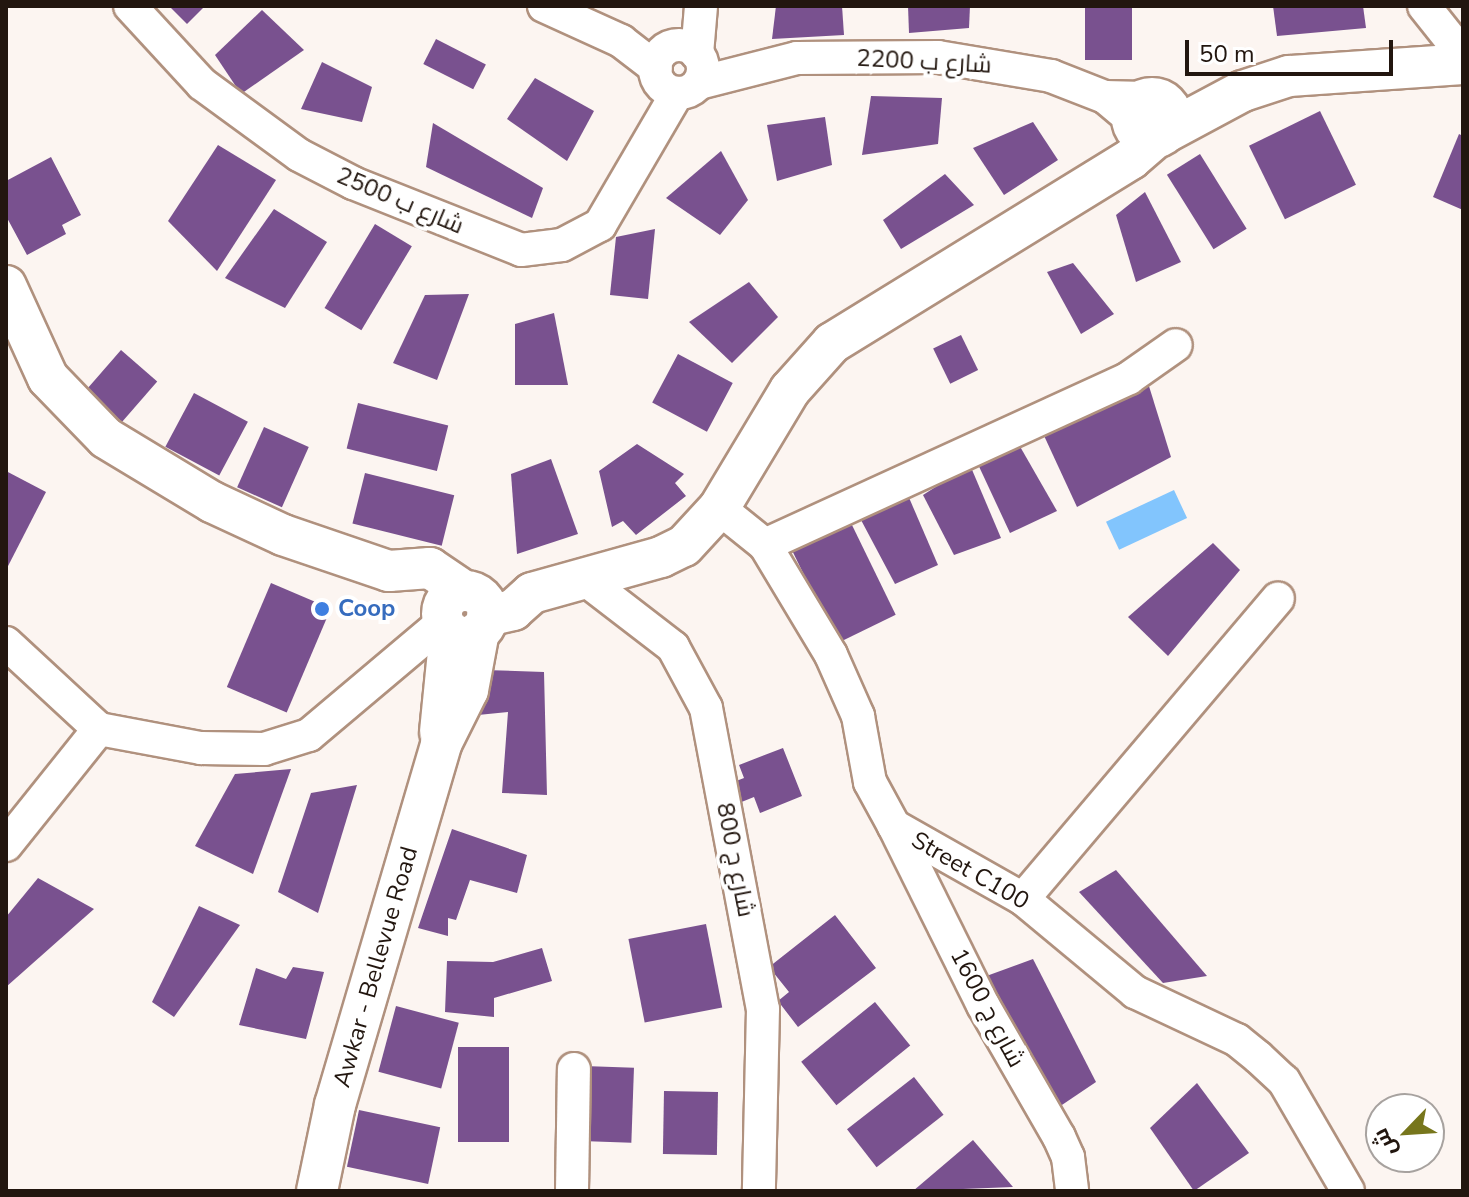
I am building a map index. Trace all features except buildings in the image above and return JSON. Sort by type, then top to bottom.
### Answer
[{"type":"street","name":"شارع ب 2500","points":[[130,6],[202,84],[299,155],[353,183],[521,250],[562,245],[600,225],[678,73]]},
{"type":"street","points":[[544,6],[621,41],[678,73],[699,6]]},
{"type":"street","points":[[1424,6],[1463,55]]},
{"type":"street","name":"شارع ب 2200","points":[[678,73],[738,70],[797,58],[938,57],[1021,68],[1151,117]]},
{"type":"street","points":[[6,286],[48,378],[106,438],[212,502],[283,535],[389,571],[411,597],[463,614],[513,610],[532,593],[586,580],[684,546],[719,508],[790,390],[832,343],[1073,192],[1151,117],[1289,76],[1341,69],[1463,64]]},
{"type":"street","points":[[765,545],[1129,378],[1176,345]]},
{"type":"street","name":"Street C100","points":[[719,508],[765,545],[848,690],[870,782],[894,826],[1023,899],[1135,992],[1237,1040],[1284,1081],[1348,1191]]},
{"type":"street","name":"شارع ج 800","points":[[586,580],[673,647],[706,708],[763,1009],[759,1191]]},
{"type":"street","points":[[1023,899],[1278,598]]},
{"type":"street","points":[[6,643],[99,729],[201,748],[292,744],[463,614]]},
{"type":"street","name":"Awkar - Bellevue Road","points":[[317,1191],[335,1105],[441,744],[463,614]]},
{"type":"street","points":[[6,845],[99,729]]},
{"type":"street","name":"شارع ج 1600","points":[[894,826],[983,1005],[1059,1137],[1068,1157],[1072,1191]]},
{"type":"street","points":[[572,1191],[574,1069]]},
{"type":"water","points":[[1174,490],[1187,518],[1119,550],[1106,522]]},
{"type":"place","name":"Coop","points":[[322,609]]}]
